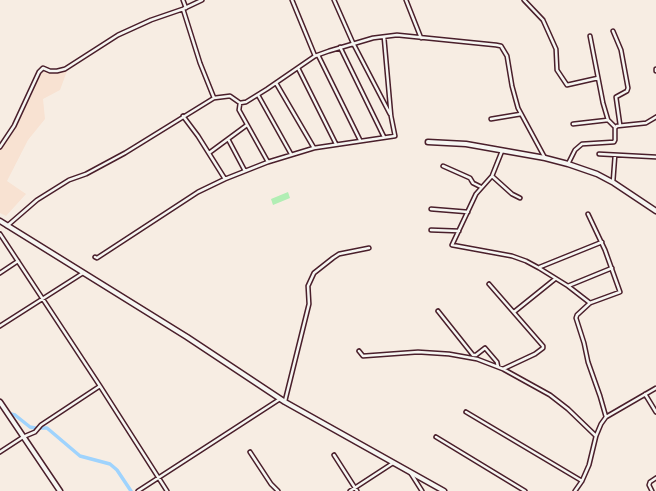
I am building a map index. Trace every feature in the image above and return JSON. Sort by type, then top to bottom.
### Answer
[{"type":"main road","points":[[428,142],[466,144],[545,158],[568,164],[598,174],[613,182],[656,211]]},
{"type":"main road","points":[[1,223],[187,337],[280,399],[444,491]]},
{"type":"main road","points":[[0,402],[60,491]]},
{"type":"street","points":[[183,0],[200,63],[214,98]]},
{"type":"street","points":[[0,147],[14,126],[39,72],[43,68],[50,71],[65,69],[118,35],[202,0]]},
{"type":"street","points":[[292,0],[317,56],[360,140]]},
{"type":"street","points":[[334,0],[353,43],[391,116]]},
{"type":"street","points":[[406,0],[421,38]]},
{"type":"street","points":[[524,0],[543,20],[556,49],[557,70],[567,85],[598,78]]},
{"type":"street","points":[[613,31],[622,50],[628,88],[627,91],[616,97],[620,125]]},
{"type":"street","points":[[7,226],[37,200],[69,180],[86,174],[125,153],[214,98],[230,96],[240,103],[246,102],[317,56],[340,47],[373,38],[397,35],[501,46],[507,56],[512,86],[518,108],[545,158]]},
{"type":"street","points":[[568,164],[575,150],[582,144],[615,141],[615,127],[608,120],[590,36]]},
{"type":"street","points":[[95,257],[97,258],[198,192],[225,179],[268,162],[314,148],[395,136],[391,116],[384,37]]},
{"type":"street","points":[[340,47],[384,137]]},
{"type":"street","points":[[298,68],[337,144]]},
{"type":"street","points":[[276,83],[314,148]]},
{"type":"street","points":[[258,95],[291,154]]},
{"type":"street","points":[[240,103],[239,110],[268,162]]},
{"type":"street","points":[[491,119],[521,114]]},
{"type":"street","points":[[183,116],[225,179]]},
{"type":"street","points":[[615,127],[620,125],[646,123],[656,117]]},
{"type":"street","points":[[573,124],[608,120]]},
{"type":"street","points":[[209,153],[248,125]]},
{"type":"street","points":[[228,139],[245,171]]},
{"type":"street","points":[[502,151],[492,176],[476,194],[452,246],[512,256],[526,261],[568,286],[590,303]]},
{"type":"street","points":[[599,154],[656,156]]},
{"type":"street","points":[[613,182],[615,155]]},
{"type":"street","points":[[442,166],[470,178],[472,183],[481,187]]},
{"type":"street","points":[[492,176],[512,194],[520,198]]},
{"type":"street","points":[[432,209],[468,212]]},
{"type":"street","points":[[588,214],[602,242],[620,292],[590,303],[577,315],[576,318],[588,362],[606,417]]},
{"type":"street","points":[[431,230],[459,231]]},
{"type":"street","points":[[0,234],[100,386],[166,491]]},
{"type":"street","points":[[540,268],[602,242]]},
{"type":"street","points":[[285,402],[309,304],[308,286],[314,272],[339,254],[369,248]]},
{"type":"street","points":[[0,273],[18,262]]},
{"type":"street","points":[[568,286],[612,268]]},
{"type":"street","points":[[0,326],[83,273]]},
{"type":"street","points":[[514,312],[555,278]]},
{"type":"street","points":[[489,284],[542,344],[543,348],[519,363],[503,369]]},
{"type":"street","points":[[438,311],[473,355],[476,355],[485,348],[497,362],[499,367]]},
{"type":"street","points":[[360,351],[363,356],[418,352],[449,354],[477,359],[499,367],[550,395],[568,409],[596,436]]},
{"type":"street","points":[[0,452],[23,437],[35,432],[41,425],[100,386]]},
{"type":"street","points":[[575,491],[582,482],[600,424],[606,417],[656,388]]},
{"type":"street","points":[[645,394],[656,412]]},
{"type":"street","points":[[138,491],[280,399]]},
{"type":"street","points":[[466,412],[582,482]]},
{"type":"street","points":[[436,437],[525,491]]},
{"type":"street","points":[[250,452],[271,484],[278,491]]},
{"type":"street","points":[[334,455],[356,489]]},
{"type":"street","points":[[350,491],[356,489],[393,463]]},
{"type":"street","points":[[410,472],[422,491]]},
{"type":"street","points":[[652,491],[649,484],[656,478]]},
{"type":"shaded area","points":[[67,71],[60,90],[43,99],[45,119],[28,140],[7,181],[26,194],[6,216],[0,213],[0,147],[41,72]]},
{"type":"green space","points":[[288,192],[290,198],[273,205],[271,199]]},
{"type":"waterway","points":[[11,414],[15,415],[30,427],[35,428]]},
{"type":"waterway","points":[[40,428],[47,428],[80,456],[110,464],[117,470],[131,491]]}]
